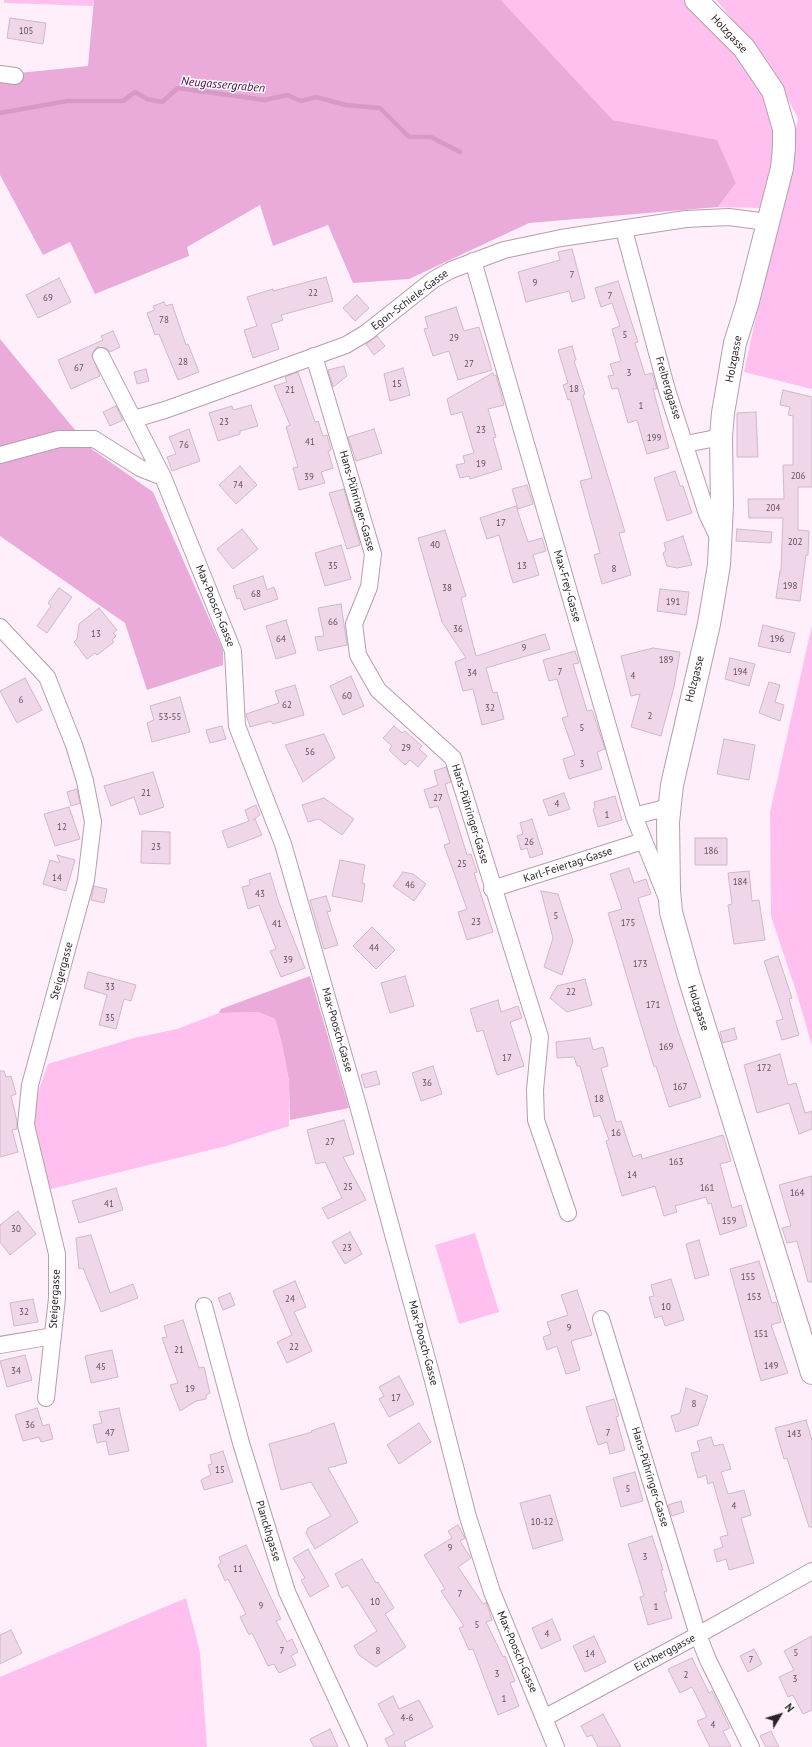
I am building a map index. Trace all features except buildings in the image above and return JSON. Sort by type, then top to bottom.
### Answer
[{"type":"street","name":"Holzgasse","points":[[696,0],[744,48],[773,91],[784,129],[784,147],[782,168],[747,305],[735,343],[721,437],[721,543],[717,585],[678,752],[669,807],[667,854],[671,909],[689,977],[812,1374]]},
{"type":"street","name":"Egon-Schiele-Gasse","points":[[134,419],[165,410],[346,345],[366,333],[433,280],[450,270],[473,260],[504,250],[561,238],[624,230],[686,219],[729,217],[767,222]]},
{"type":"street","name":"Freiberggasse","points":[[624,230],[667,390],[686,444],[707,514],[721,543]]},
{"type":"street","name":"Max-Frey-Gasse","points":[[473,260],[634,816],[671,909]]},
{"type":"street","name":"Max-Poosch-Gasse","points":[[101,356],[163,477],[233,650],[237,726],[283,844],[358,1102],[468,1517],[492,1592],[544,1718]]},
{"type":"street","name":"Hans-Pühringer-Gasse","points":[[314,356],[373,554],[369,587],[354,624],[358,655],[378,690],[453,758],[492,888],[540,1037],[535,1090],[536,1120],[568,1213]]},
{"type":"street","points":[[686,444],[721,437]]},
{"type":"street","points":[[0,455],[59,439],[94,439],[140,468],[163,477]]},
{"type":"street","name":"Steigergasse","points":[[0,627],[47,677],[74,745],[85,781],[93,822],[86,880],[30,1085],[26,1125],[57,1254],[55,1330],[46,1398]]},
{"type":"street","points":[[634,816],[669,807]]},
{"type":"street","name":"Karl-Feiertag-Gasse","points":[[492,888],[643,840]]},
{"type":"street","name":"Planckhgasse","points":[[204,1306],[241,1443],[287,1592],[359,1747]]},
{"type":"street","name":"Hans-Pühringer-Gasse","points":[[601,1319],[698,1635],[708,1660],[751,1747]]},
{"type":"street","name":"Steigergasse","points":[[0,1344],[53,1336]]},
{"type":"street","name":"Eichberggasse","points":[[544,1718],[698,1635],[812,1571]]},
{"type":"street","points":[[544,1718],[556,1747]]},
{"type":"shaded area","points":[[4,0],[94,0],[93,6],[4,3]]},
{"type":"shaded area","points":[[94,0],[501,0],[613,120],[717,140],[736,183],[718,207],[529,223],[409,279],[353,283],[328,225],[273,246],[260,205],[187,247],[189,256],[95,294],[70,242],[43,255],[0,175],[0,75],[88,66]]},
{"type":"shaded area","points":[[501,0],[683,0],[733,50],[767,95],[776,128],[776,159],[764,208],[718,207],[736,183],[717,141],[613,120]]},
{"type":"shaded area","points":[[716,0],[812,0],[812,389],[744,372],[787,181],[798,118],[768,62]]},
{"type":"shaded area","points":[[0,339],[93,450],[153,492],[223,650],[223,665],[147,690],[125,623],[0,536]]},
{"type":"shaded area","points":[[812,625],[812,1046],[796,991],[771,916],[770,812]]},
{"type":"shaded area","points":[[310,976],[349,1108],[290,1120],[289,1081],[282,1044],[275,1019],[258,1012],[219,1013],[221,1009]]},
{"type":"shaded area","points":[[258,1012],[275,1019],[282,1044],[289,1082],[289,1126],[226,1146],[47,1190],[36,1142],[34,1119],[37,1095],[48,1064],[134,1038],[177,1029],[219,1013]]},
{"type":"shaded area","points":[[475,1233],[499,1312],[459,1324],[435,1245]]},
{"type":"shaded area","points":[[186,1598],[200,1652],[207,1747],[0,1747],[0,1677]]},
{"type":"waterway","name":"Neugassergraben","points":[[0,113],[67,101],[123,101],[135,92],[147,99],[162,102],[178,88],[265,100],[287,95],[301,101],[316,97],[346,105],[380,108],[409,137],[431,137],[460,152]]}]
